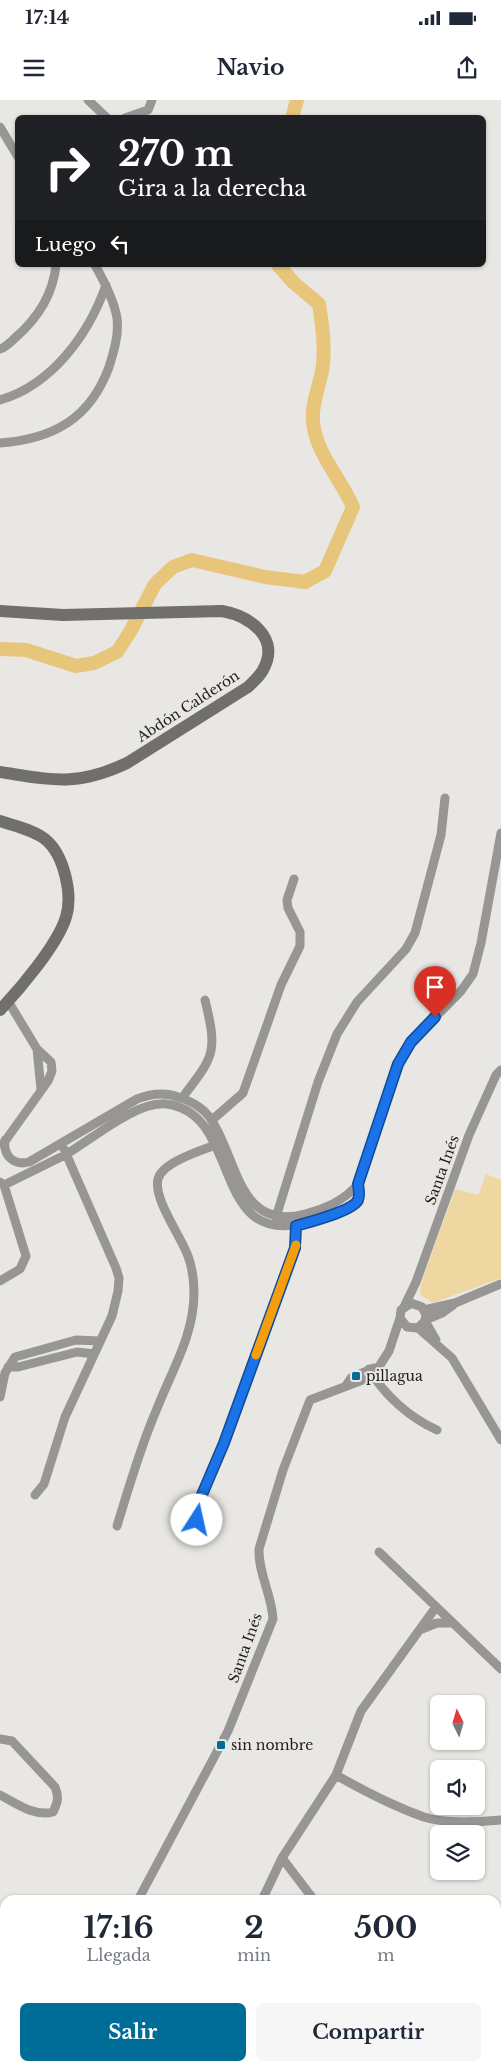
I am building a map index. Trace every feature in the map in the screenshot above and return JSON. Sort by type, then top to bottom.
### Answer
[{"type":"street","points":[[88,100],[104,115]]},
{"type":"street","points":[[134,115],[148,110],[152,100]]},
{"type":"street","points":[[0,127],[15,152]]},
{"type":"street","points":[[0,349],[30,325],[42,308],[51,288],[56,267]]},
{"type":"street","points":[[0,443],[34,438],[62,427],[76,418],[99,390],[111,361],[117,337],[116,317],[106,285],[96,267]]},
{"type":"street","points":[[0,400],[25,390],[46,377],[86,328],[98,307],[106,285]]},
{"type":"street","name":"Abdón Calderón","points":[[0,611],[63,615],[137,611],[222,611],[239,614],[252,621],[262,632],[266,643],[267,662],[262,672],[248,687],[127,763],[106,773],[62,781],[0,772]]},
{"type":"street","points":[[276,1217],[315,1091],[337,1034],[356,1002],[406,949],[415,933],[442,835],[445,798]]},
{"type":"street","points":[[0,821],[45,839],[62,862],[68,902],[67,917],[56,939],[4,1006],[37,1049],[51,1062],[52,1071],[48,1081],[3,1144],[8,1157],[21,1163],[29,1162],[144,1096],[161,1094],[182,1098],[195,1105],[212,1120],[218,1144],[242,1204],[251,1214],[264,1223],[276,1227],[296,1226],[352,1207],[358,1200],[358,1184],[398,1064],[411,1042],[461,991],[472,974],[481,943],[501,833]]},
{"type":"street","points":[[212,1120],[243,1093],[281,985],[300,946],[300,932],[288,908],[288,900],[294,879]]},
{"type":"street","points":[[182,1098],[208,1064],[212,1051],[211,1024],[205,1000]]},
{"type":"street","name":"Santa Inés","points":[[404,1307],[416,1282],[469,1135],[496,1076],[501,1070]]},
{"type":"street","points":[[0,1281],[20,1270],[26,1256],[2,1183],[66,1154],[139,1110],[158,1104],[180,1107],[190,1112],[204,1125],[218,1144],[249,1198],[263,1212],[276,1217],[286,1218],[315,1211],[345,1198],[358,1184]]},
{"type":"street","points":[[36,1494],[44,1484],[65,1417],[117,1303],[119,1278],[62,1144]]},
{"type":"street","points":[[117,1526],[144,1441],[192,1324],[194,1291],[188,1255],[158,1192],[158,1180],[160,1174],[170,1166],[218,1144]]},
{"type":"street","points":[[197,1520],[201,1497],[224,1443],[295,1248],[296,1226]]},
{"type":"street","points":[[416,1282],[423,1308],[419,1324]]},
{"type":"street","points":[[437,1430],[418,1422],[388,1395],[373,1371],[389,1351],[404,1307],[415,1303],[423,1308],[455,1303],[501,1284]]},
{"type":"street","points":[[393,1341],[419,1324],[442,1313],[455,1303]]},
{"type":"street","points":[[400,1318],[403,1325],[419,1324],[452,1358],[501,1440]]},
{"type":"street","points":[[0,1397],[8,1367],[15,1357],[76,1340],[100,1341]]},
{"type":"street","points":[[8,1367],[18,1367],[77,1352],[94,1354]]},
{"type":"street","name":"Santa Inés","points":[[141,1895],[228,1731],[273,1619],[272,1607],[259,1559],[259,1549],[283,1470],[310,1400],[347,1384],[354,1385],[373,1371]]},
{"type":"street","points":[[379,1552],[501,1669]]},
{"type":"street","points":[[264,1895],[282,1858],[336,1775],[361,1712],[436,1607]]},
{"type":"street","points":[[419,1631],[437,1623],[453,1623]]},
{"type":"street","points":[[0,1739],[12,1741],[55,1787],[58,1803],[53,1812],[35,1813],[0,1795]]},
{"type":"street","points":[[336,1775],[368,1793],[425,1818],[478,1822],[501,1820]]},
{"type":"street","points":[[282,1858],[310,1895]]},
{"type":"shaded area","points":[[486,1174],[501,1180],[501,1278],[433,1303],[420,1295],[421,1283],[455,1189],[478,1195]]},
{"type":"waterway","points":[[293,115],[297,100]]},
{"type":"waterway","points":[[0,649],[26,650],[76,666],[94,663],[117,652],[130,632],[155,584],[173,567],[192,560],[265,577],[305,582],[325,571],[353,507],[318,444],[313,421],[313,407],[324,357],[319,304],[294,283],[280,267]]},
{"type":"slow traffic","points":[[256,1355],[296,1245]]},
{"type":"place","name":"pillagua","points":[[356,1376]]},
{"type":"place","name":"sin nombre","points":[[221,1745]]},
{"type":"route","points":[[197,1520],[201,1497],[224,1443],[295,1248],[297,1238],[296,1226],[352,1207],[358,1200],[358,1184],[398,1064],[411,1042],[435,1017]]}]
